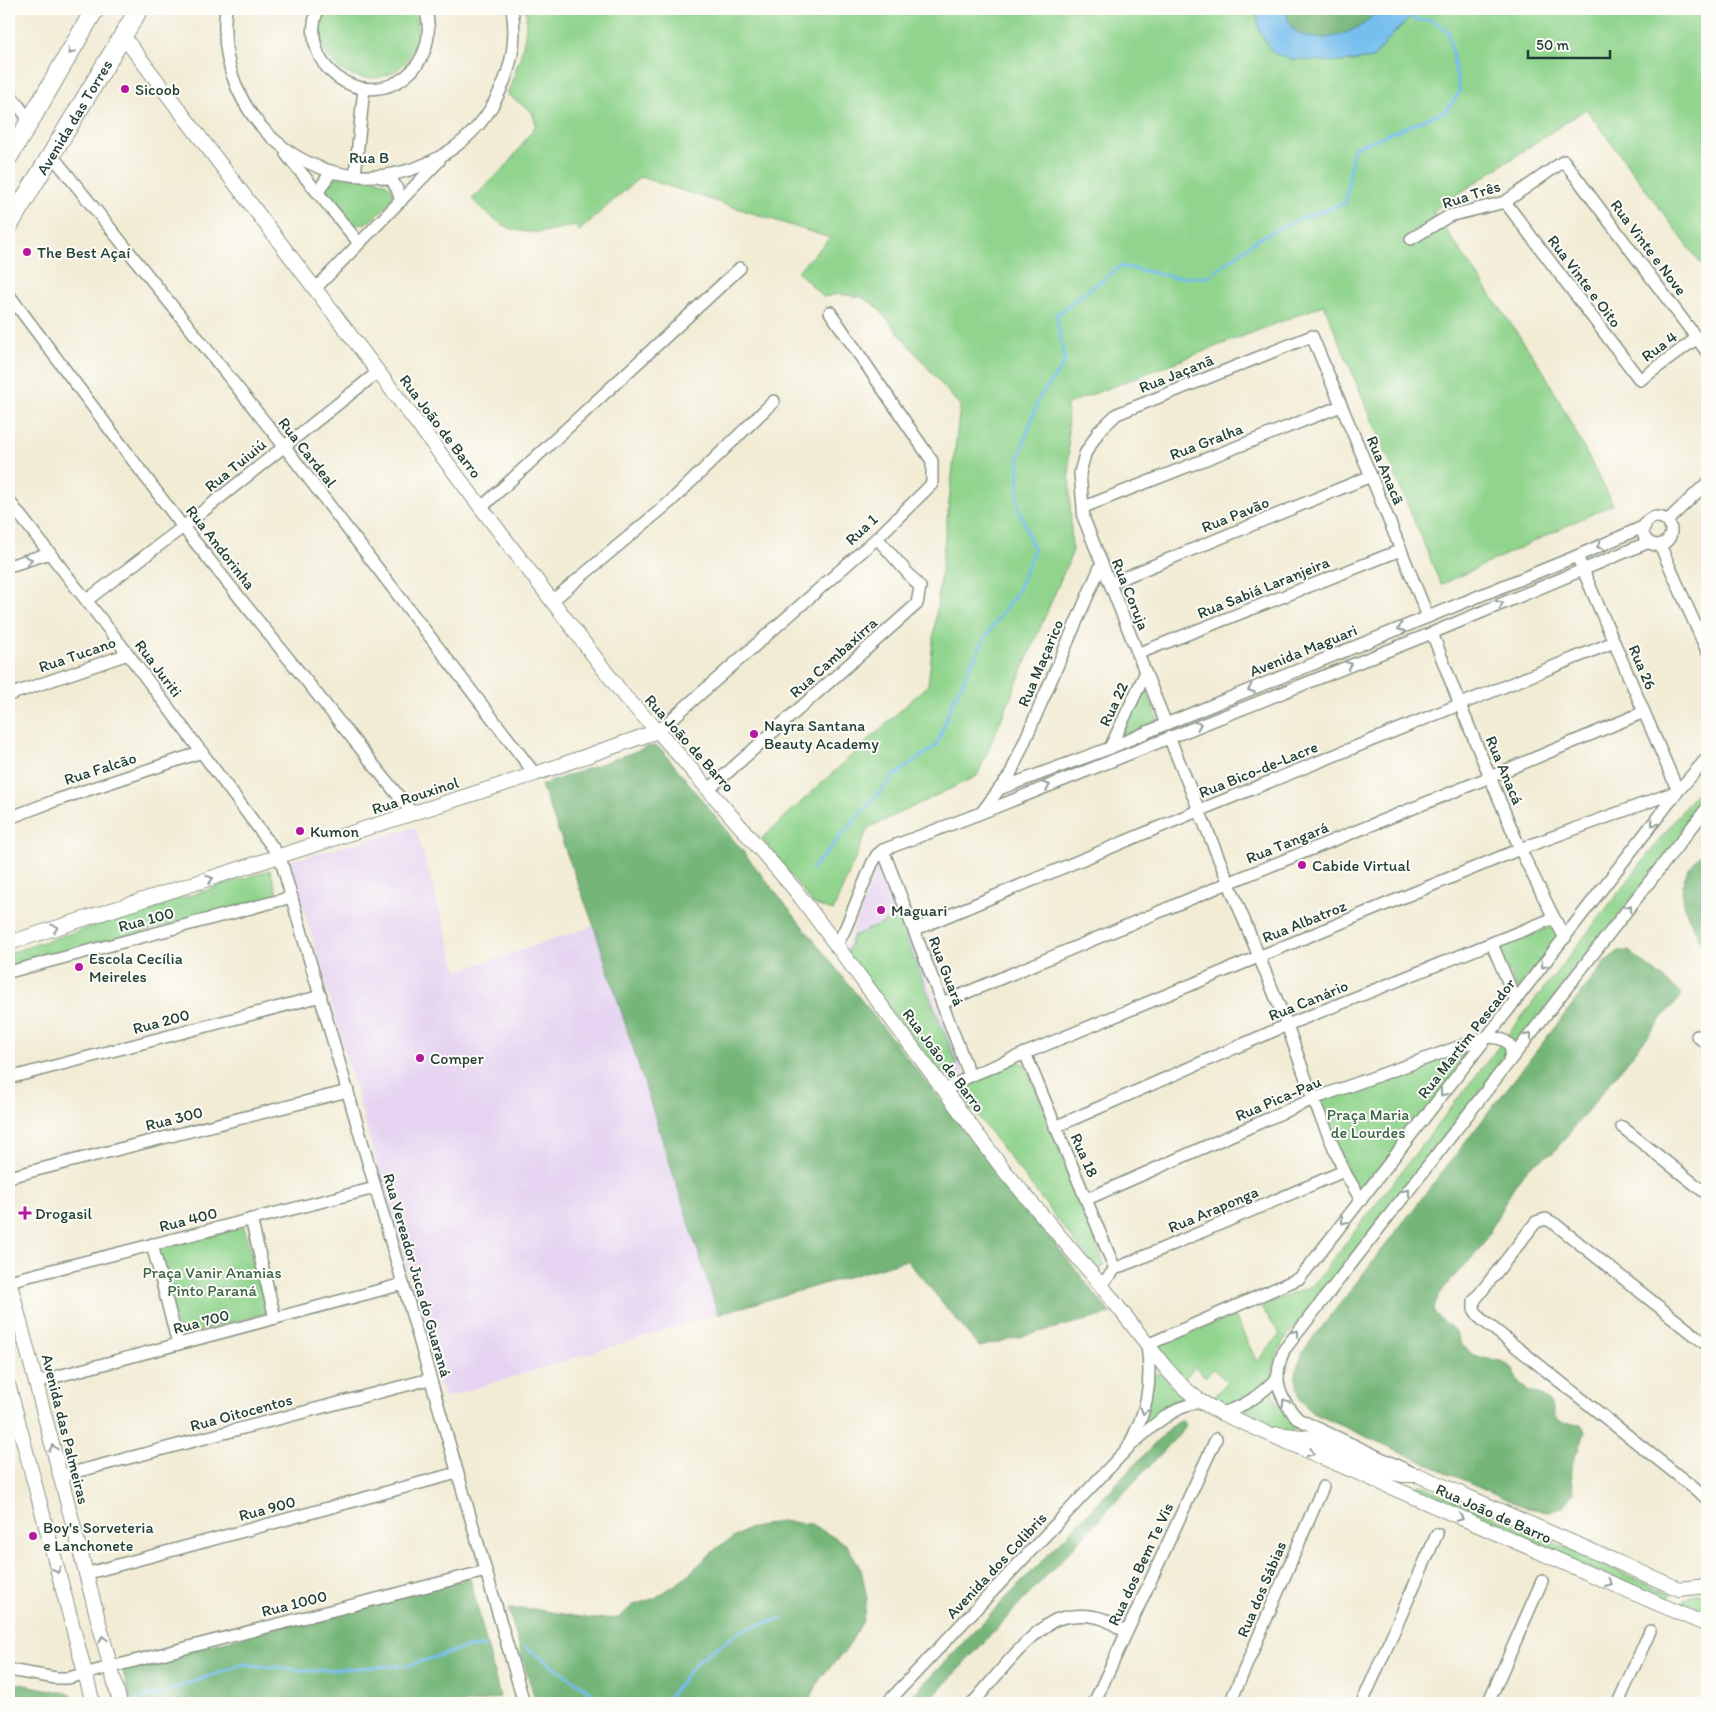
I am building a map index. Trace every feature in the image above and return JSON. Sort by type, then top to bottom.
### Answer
[{"type":"main road","name":"Avenida das Torres","points":[[9,224],[140,9]]},
{"type":"main road","points":[[9,156],[93,10]]},
{"type":"street","name":"Rua B","points":[[226,9],[224,25],[226,52],[232,78],[258,124],[277,143],[306,161],[338,172],[376,176],[424,165],[445,154],[464,140],[480,124],[504,85],[514,40],[512,9]]},
{"type":"street","points":[[318,9],[314,18],[313,37],[318,56],[330,72],[345,83],[364,88],[382,88],[399,82],[413,70],[424,55],[429,38],[425,9]]},
{"type":"street","name":"Rua João de Barro","points":[[123,36],[625,697],[658,731],[796,891],[1003,1169],[1101,1285],[1164,1367],[1200,1401],[1221,1413],[1707,1625]]},
{"type":"street","points":[[355,175],[364,88]]},
{"type":"street","points":[[9,93],[30,121]]},
{"type":"street","points":[[277,143],[359,243]]},
{"type":"street","name":"Rua Cardeal","points":[[51,154],[284,446],[535,774]]},
{"type":"street","points":[[315,289],[445,154]]},
{"type":"street","name":"Rua Três","points":[[1411,239],[1449,216],[1505,202],[1564,161]]},
{"type":"street","name":"Rua Vinte e Nove","points":[[1564,161],[1707,352]]},
{"type":"street","points":[[318,192],[330,173],[338,172]]},
{"type":"street","points":[[376,176],[392,180],[401,201]]},
{"type":"street","name":"Rua Vinte e Oito","points":[[1505,202],[1640,380]]},
{"type":"street","points":[[481,508],[740,268]]},
{"type":"street","name":"Rua Andorinha","points":[[9,296],[183,526],[412,814]]},
{"type":"street","name":"Rua 1","points":[[658,731],[877,538],[932,484],[932,461],[830,312]]},
{"type":"street","name":"Rua Anacã","points":[[1312,336],[1372,476],[1428,617]]},
{"type":"street","name":"Rua Jaçanã","points":[[1080,473],[1085,454],[1099,431],[1117,414],[1312,336]]},
{"type":"street","name":"Rua 4","points":[[1640,380],[1697,338]]},
{"type":"street","name":"Rua Tuiuiú","points":[[87,600],[378,372]]},
{"type":"street","points":[[552,602],[670,502],[774,401]]},
{"type":"street","name":"Rua Gralha","points":[[1084,507],[1341,406]]},
{"type":"street","name":"Rua Coruja","points":[[1080,473],[1084,519],[1166,724]]},
{"type":"street","name":"Rua Pavão","points":[[1111,583],[1372,476]]},
{"type":"street","points":[[1666,521],[1707,483]]},
{"type":"street","name":"Rua Juriti","points":[[9,500],[128,654],[280,857]]},
{"type":"street","points":[[1655,543],[1668,540],[1671,532],[1671,528],[1666,521],[1659,517],[1647,522],[1644,535],[1655,543],[1707,651]]},
{"type":"street","name":"Avenida Maguari","points":[[1012,779],[1110,748],[1578,556],[1645,526]]},
{"type":"street","name":"Rua Cambaxirra","points":[[709,789],[917,604],[920,587],[877,538]]},
{"type":"street","name":"Avenida Maguari","points":[[884,850],[1432,633],[1583,570],[1655,543]]},
{"type":"street","name":"Rua Sabiá Laranjeira","points":[[1137,654],[1401,550]]},
{"type":"street","points":[[9,566],[50,553]]},
{"type":"street","name":"Rua 26","points":[[1578,556],[1678,791]]},
{"type":"street","name":"Rua Maçarico","points":[[999,789],[1012,779],[1101,564]]},
{"type":"street","name":"Rua Anacá","points":[[1432,633],[1520,849],[1554,918]]},
{"type":"street","name":"Rua Bico-de-Lacre","points":[[914,930],[1200,810],[1614,642]]},
{"type":"street","name":"Rua Tucano","points":[[9,695],[128,654]]},
{"type":"street","name":"Rua 22","points":[[1110,748],[1145,674]]},
{"type":"street","name":"Rua Tangará","points":[[942,1003],[1644,712]]},
{"type":"street","name":"Rua Rouxinol","points":[[9,943],[535,774],[658,731]]},
{"type":"street","points":[[1170,737],[1287,1025],[1314,1099],[1344,1171],[1361,1200]]},
{"type":"street","name":"Rua Falcão","points":[[9,818],[54,800],[202,752]]},
{"type":"street","name":"Rua Martim Pescador","points":[[1147,1345],[1300,1278],[1486,1036],[1516,1001],[1678,791],[1707,758]]},
{"type":"street","points":[[1012,779],[1017,798]]},
{"type":"street","points":[[999,789],[1002,804]]},
{"type":"street","points":[[981,813],[999,789]]},
{"type":"street","name":"Rua Albatroz","points":[[945,1090],[970,1076],[1520,849],[1678,791]]},
{"type":"street","points":[[1221,1413],[1237,1409],[1251,1401],[1278,1377],[1280,1359],[1288,1343],[1707,808]]},
{"type":"street","points":[[836,947],[872,864],[884,850]]},
{"type":"street","name":"Rua Guará","points":[[884,850],[970,1076]]},
{"type":"street","name":"Rua Vereador Juca do Guaraná","points":[[280,857],[524,1703]]},
{"type":"street","name":"Rua 100","points":[[9,972],[292,897]]},
{"type":"street","points":[[1554,918],[1565,938]]},
{"type":"street","name":"Rua Canário","points":[[1055,1127],[1287,1025],[1554,918]]},
{"type":"street","points":[[1492,944],[1516,1001]]},
{"type":"street","name":"Rua 200","points":[[9,1078],[321,996]]},
{"type":"street","points":[[1486,1036],[1501,1038],[1508,1044],[1512,1053],[1508,1064]]},
{"type":"street","name":"Rua Pica-Pau","points":[[1087,1199],[1314,1099],[1486,1036]]},
{"type":"street","points":[[1697,1036],[1707,1044]]},
{"type":"street","name":"Rua 18","points":[[1025,1053],[1115,1269]]},
{"type":"street","name":"Rua 300","points":[[9,1177],[348,1091]]},
{"type":"street","points":[[1622,1127],[1707,1194]]},
{"type":"street","name":"Rua Araponga","points":[[1101,1285],[1115,1269],[1344,1171]]},
{"type":"street","name":"Rua 400","points":[[9,1281],[376,1188]]},
{"type":"street","points":[[251,1219],[275,1318]]},
{"type":"street","points":[[1705,1497],[1480,1318],[1474,1309],[1474,1301],[1536,1222],[1546,1219],[1707,1345]]},
{"type":"street","points":[[152,1244],[178,1344]]},
{"type":"street","name":"Avenida das Palmeiras","points":[[9,1281],[120,1703]]},
{"type":"street","name":"Rua 700","points":[[36,1382],[403,1284]]},
{"type":"street","name":"Avenida dos Colibris","points":[[1127,1449],[1144,1414],[1149,1381],[1147,1345]]},
{"type":"street","points":[[1149,1381],[1156,1369],[1164,1367]]},
{"type":"street","name":"Rua João de Barro","points":[[1278,1377],[1280,1394],[1286,1405],[1298,1419],[1418,1475],[1679,1589],[1707,1586]]},
{"type":"street","name":"Rua Oitocentos","points":[[60,1476],[430,1379]]},
{"type":"street","points":[[9,1387],[93,1703]]},
{"type":"street","points":[[1182,1406],[1188,1397],[1188,1391]]},
{"type":"street","name":"Avenida dos Colibris","points":[[887,1703],[1127,1449],[1153,1425],[1182,1406],[1200,1401]]},
{"type":"street","name":"Rua João de Barro","points":[[1267,1434],[1311,1438],[1390,1472],[1402,1475],[1418,1475]]},
{"type":"street","name":"Rua dos Bem Te Vis","points":[[1094,1703],[1216,1438]]},
{"type":"street","name":"Rua 900","points":[[85,1574],[457,1473]]},
{"type":"street","name":"Rua dos Sábias","points":[[1230,1703],[1323,1487]]},
{"type":"street","points":[[1362,1703],[1437,1534]]},
{"type":"street","name":"Rua 1000","points":[[9,1670],[56,1678],[68,1678],[486,1571]]},
{"type":"street","points":[[1488,1703],[1542,1581]]},
{"type":"street","points":[[1678,1612],[1678,1599],[1687,1589]]},
{"type":"street","points":[[973,1703],[1027,1643],[1052,1622],[1071,1616],[1088,1616],[1104,1619],[1126,1632]]},
{"type":"street","points":[[1618,1703],[1650,1631]]},
{"type":"shaded area","points":[[415,827],[458,971],[594,926],[718,1314],[444,1398],[290,861]]},
{"type":"shaded area","points":[[880,861],[964,1073],[944,1082],[844,952]]},
{"type":"green space","points":[[324,9],[412,9],[417,26],[417,34],[406,61],[391,73],[373,78],[355,76],[338,68],[326,54],[320,34]]},
{"type":"green space","points":[[526,9],[1256,9],[1259,30],[1292,59],[1342,62],[1373,58],[1396,31],[1420,9],[1707,9],[1707,272],[1586,109],[1433,211],[1544,372],[1613,504],[1441,585],[1324,305],[1067,404],[1072,553],[977,776],[868,828],[833,911],[813,904],[762,838],[928,685],[960,406],[876,306],[862,297],[839,294],[823,297],[797,271],[830,238],[640,177],[579,231],[575,225],[543,232],[519,231],[507,227],[485,211],[472,199],[509,163],[536,125],[532,112],[507,94],[524,42]]},
{"type":"green space","points":[[1286,9],[1378,9],[1367,21],[1357,28],[1339,35],[1320,38],[1302,35],[1294,30],[1289,23]]},
{"type":"green space","points":[[337,177],[364,178],[384,182],[390,187],[393,194],[390,203],[365,223],[353,224],[346,221],[327,195],[329,183]]},
{"type":"green space","points":[[1145,685],[1159,722],[1117,743]]},
{"type":"green space","points":[[656,746],[663,751],[1111,1314],[979,1347],[907,1260],[718,1314],[594,926],[541,785],[648,747]]},
{"type":"green space","points":[[1707,779],[1707,804],[1285,1339],[1276,1357],[1272,1376],[1273,1385],[1278,1404],[1298,1426],[1293,1431],[1268,1429],[1211,1402],[1227,1381],[1213,1369],[1206,1377],[1195,1367],[1183,1380],[1155,1346],[1235,1316],[1257,1362],[1280,1334],[1261,1307],[1313,1285]]},
{"type":"green space","points":[[1707,847],[1707,947],[1703,945],[1689,919],[1682,891],[1687,872]]},
{"type":"green space","points":[[270,870],[278,896],[9,967],[9,953]]},
{"type":"green space","points":[[897,917],[957,1064],[954,1071],[950,1073],[942,1075],[847,954],[853,936]]},
{"type":"green space","points":[[1553,926],[1557,936],[1518,992],[1498,947]]},
{"type":"green space","points":[[1619,951],[1629,951],[1682,994],[1553,1153],[1534,1163],[1518,1180],[1477,1252],[1444,1288],[1435,1305],[1434,1313],[1456,1332],[1460,1342],[1471,1354],[1501,1361],[1512,1368],[1518,1381],[1528,1391],[1539,1394],[1550,1402],[1555,1417],[1562,1422],[1581,1424],[1585,1431],[1572,1466],[1571,1482],[1574,1493],[1563,1507],[1547,1511],[1527,1508],[1313,1413],[1300,1400],[1295,1373],[1304,1350],[1607,960]]},
{"type":"green space","name":"Praça Maria de Lourdes","points":[[1484,1039],[1361,1198],[1315,1100]]},
{"type":"green space","points":[[1019,1061],[1026,1065],[1105,1266],[1097,1271],[956,1088]]},
{"type":"green space","name":"Praça Vanir Ananias Pinto Paraná","points":[[244,1227],[267,1313],[179,1336],[157,1250]]},
{"type":"green space","points":[[1160,1372],[1183,1399],[1179,1404],[1159,1414],[1139,1435],[1153,1378]]},
{"type":"green space","points":[[1180,1420],[1184,1422],[1186,1427],[927,1703],[905,1703],[1174,1424]]},
{"type":"green space","points":[[1421,1485],[1671,1594],[1668,1604],[1404,1486]]},
{"type":"green space","points":[[781,1521],[811,1524],[847,1545],[861,1569],[867,1598],[863,1621],[846,1650],[821,1677],[808,1703],[536,1703],[508,1609],[533,1609],[592,1619],[619,1618],[633,1605],[655,1598],[681,1581],[718,1547],[748,1529]]},
{"type":"green space","points":[[470,1578],[500,1697],[476,1703],[131,1703],[122,1668]]},
{"type":"green space","points":[[1694,1594],[1707,1594],[1707,1619],[1682,1606],[1685,1600]]},
{"type":"green space","points":[[9,1682],[72,1694],[74,1703],[9,1703]]},
{"type":"water","points":[[1256,9],[1286,9],[1289,23],[1294,30],[1302,35],[1320,38],[1339,35],[1357,28],[1367,21],[1378,9],[1420,9],[1396,31],[1373,58],[1342,62],[1292,59],[1273,53],[1259,30]]},
{"type":"waterway","points":[[812,869],[894,776],[936,746],[953,701],[984,639],[1018,590],[1034,550],[1018,505],[1019,457],[1039,398],[1065,363],[1056,315],[1121,266],[1173,277],[1208,277],[1259,238],[1302,218],[1346,203],[1353,148],[1446,111],[1460,92],[1448,32],[1433,20],[1417,20],[1408,15]]},
{"type":"waterway","points":[[652,1703],[666,1701],[697,1661],[742,1630],[783,1618]]},
{"type":"waterway","points":[[132,1701],[168,1691],[243,1664],[310,1671],[410,1665],[464,1648],[484,1647]]},
{"type":"waterway","points":[[526,1647],[606,1703]]},
{"type":"place","name":"Sicoob","points":[[125,89]]},
{"type":"place","name":"The Best Açaí","points":[[27,252]]},
{"type":"place","name":"Nayra Santana Beauty Academy","points":[[754,734]]},
{"type":"place","name":"Kumon","points":[[300,831]]},
{"type":"place","name":"Cabide Virtual","points":[[1302,865]]},
{"type":"place","name":"Maguari","points":[[881,910]]},
{"type":"place","name":"Escola Cecília Meireles","points":[[79,967]]},
{"type":"place","name":"Comper","points":[[420,1058]]},
{"type":"place","name":"Drogasil","points":[[25,1213]]},
{"type":"place","name":"Boy's Sorveteria e Lanchonete","points":[[33,1536]]}]
